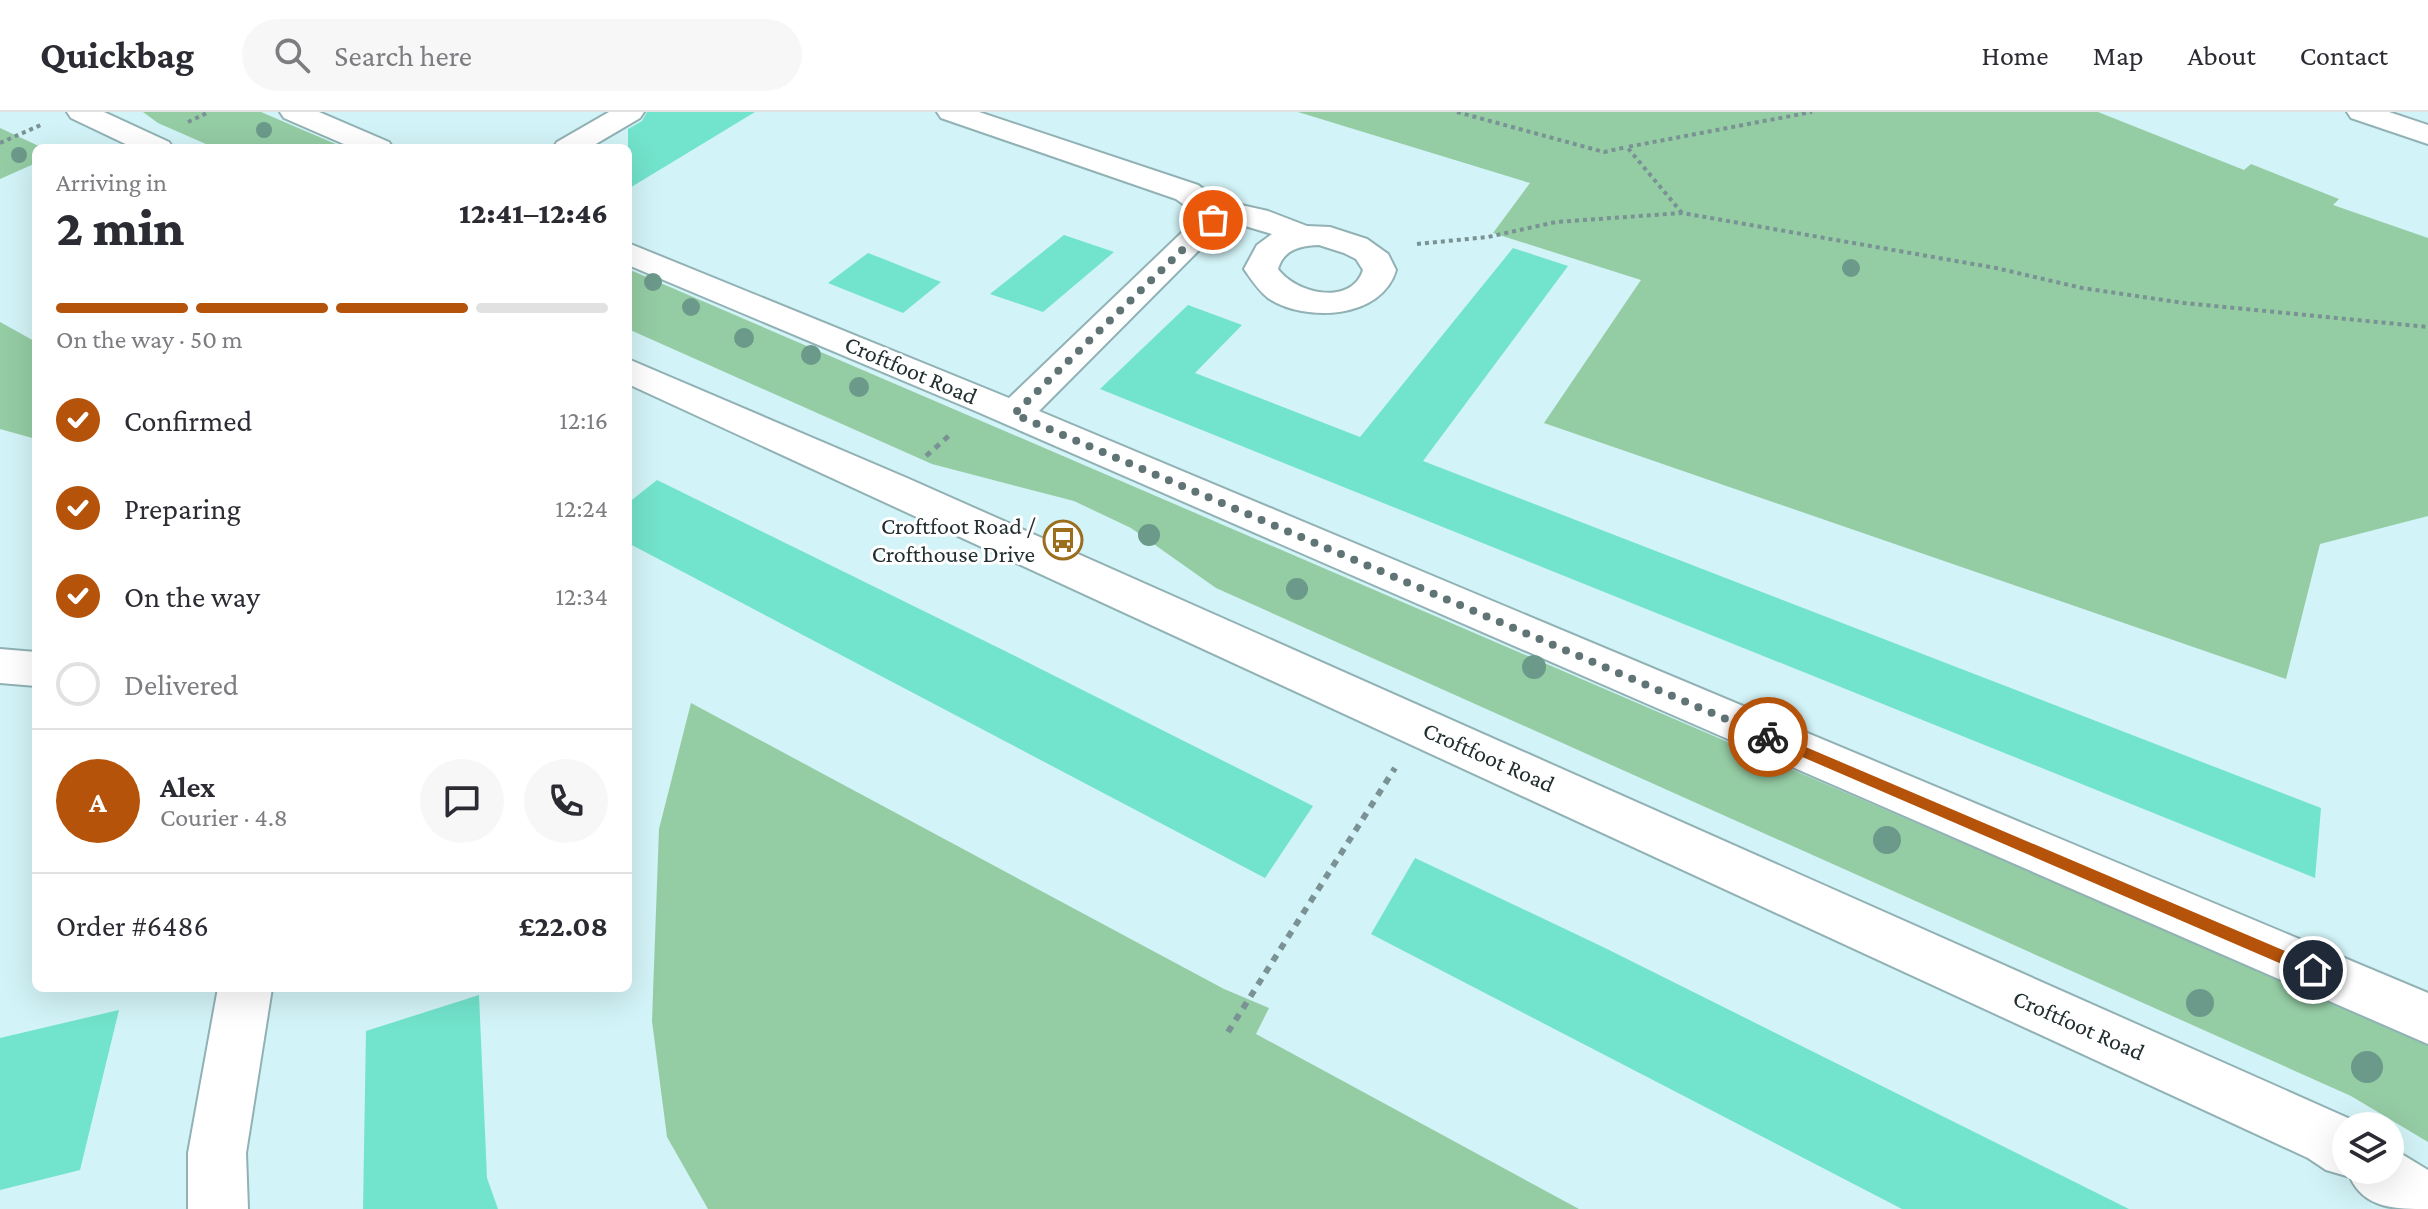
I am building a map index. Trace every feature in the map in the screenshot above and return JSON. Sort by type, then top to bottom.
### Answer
[{"type":"street","points":[[294,112],[369,144]]},
{"type":"street","points":[[575,144],[630,112]]},
{"type":"street","points":[[951,112],[1187,192],[1210,209],[1242,212],[1273,221],[1301,236]]},
{"type":"street","points":[[2361,112],[2428,135]]},
{"type":"street","points":[[69,115],[147,144]]},
{"type":"street","points":[[1000,408],[1200,236],[1213,220],[1210,209]]},
{"type":"street","points":[[1319,235],[1352,241],[1374,258],[1378,269],[1375,280],[1352,298],[1323,302],[1293,298],[1277,290],[1261,269],[1271,248],[1301,236],[1319,235]]},
{"type":"street","name":"Croftfoot Road","points":[[632,255],[1000,408],[2428,1019]]},
{"type":"street","name":"Croftfoot Road","points":[[638,387],[893,487],[2332,1142]]},
{"type":"street","points":[[0,666],[32,669]]},
{"type":"street","points":[[218,1209],[217,1153],[244,992]]},
{"type":"street","points":[[2397,1184],[2428,1205]]},
{"type":"path","points":[[1457,112],[1604,152],[1812,112]]},
{"type":"path","points":[[0,143],[69,115]]},
{"type":"path","points":[[1627,147],[1682,213]]},
{"type":"path","points":[[1374,258],[1422,242],[1488,237],[1556,222],[1682,213],[1996,268],[2082,288],[2199,305],[2428,327]]},
{"type":"path","points":[[893,487],[1000,408]]},
{"type":"path","points":[[1228,1032],[1421,726]]},
{"type":"green space","points":[[143,112],[261,112],[336,144],[206,144],[158,123]]},
{"type":"green space","points":[[1298,112],[2098,112],[2244,170],[2251,164],[2339,199],[2333,205],[2428,238],[2428,516],[2320,544],[2286,679],[1544,423],[1641,280],[1493,233],[1530,183]]},
{"type":"green space","points":[[0,128],[34,144],[32,165],[0,179]]},
{"type":"green space","points":[[632,271],[2428,1043],[2428,1142],[2404,1128],[2404,1112],[2378,1112],[2351,1096],[1216,588],[1131,528],[1074,501],[932,464],[632,331]]},
{"type":"green space","points":[[0,322],[32,340],[32,438],[0,429]]},
{"type":"green space","points":[[691,703],[1224,989],[1269,1008],[1256,1034],[1579,1209],[708,1209],[667,1137],[652,1021],[659,829]]},
{"type":"building","points":[[647,112],[755,112],[632,187],[632,144],[628,144],[628,129],[642,121]]},
{"type":"building","points":[[1064,235],[1114,252],[1043,312],[990,294]]},
{"type":"building","points":[[1513,248],[1568,266],[1423,461],[2321,808],[2315,878],[1100,389],[1188,305],[1242,325],[1195,373],[1360,437]]},
{"type":"building","points":[[868,253],[941,282],[903,313],[828,283]]},
{"type":"building","points":[[657,480],[1313,806],[1265,878],[632,545],[632,500]]},
{"type":"building","points":[[1415,858],[1603,947],[2129,1209],[1902,1209],[1371,934]]},
{"type":"building","points":[[479,995],[487,1178],[498,1209],[363,1209],[366,1031]]},
{"type":"building","points":[[119,1010],[80,1170],[0,1190],[0,1038]]},
{"type":"way so far","points":[[1213,220],[1014,414],[1768,737]]},
{"type":"place","name":"Croftfoot Road / Crofthouse Drive","points":[[1063,540]]},
{"type":"route","points":[[1768,737],[2313,970]]}]
